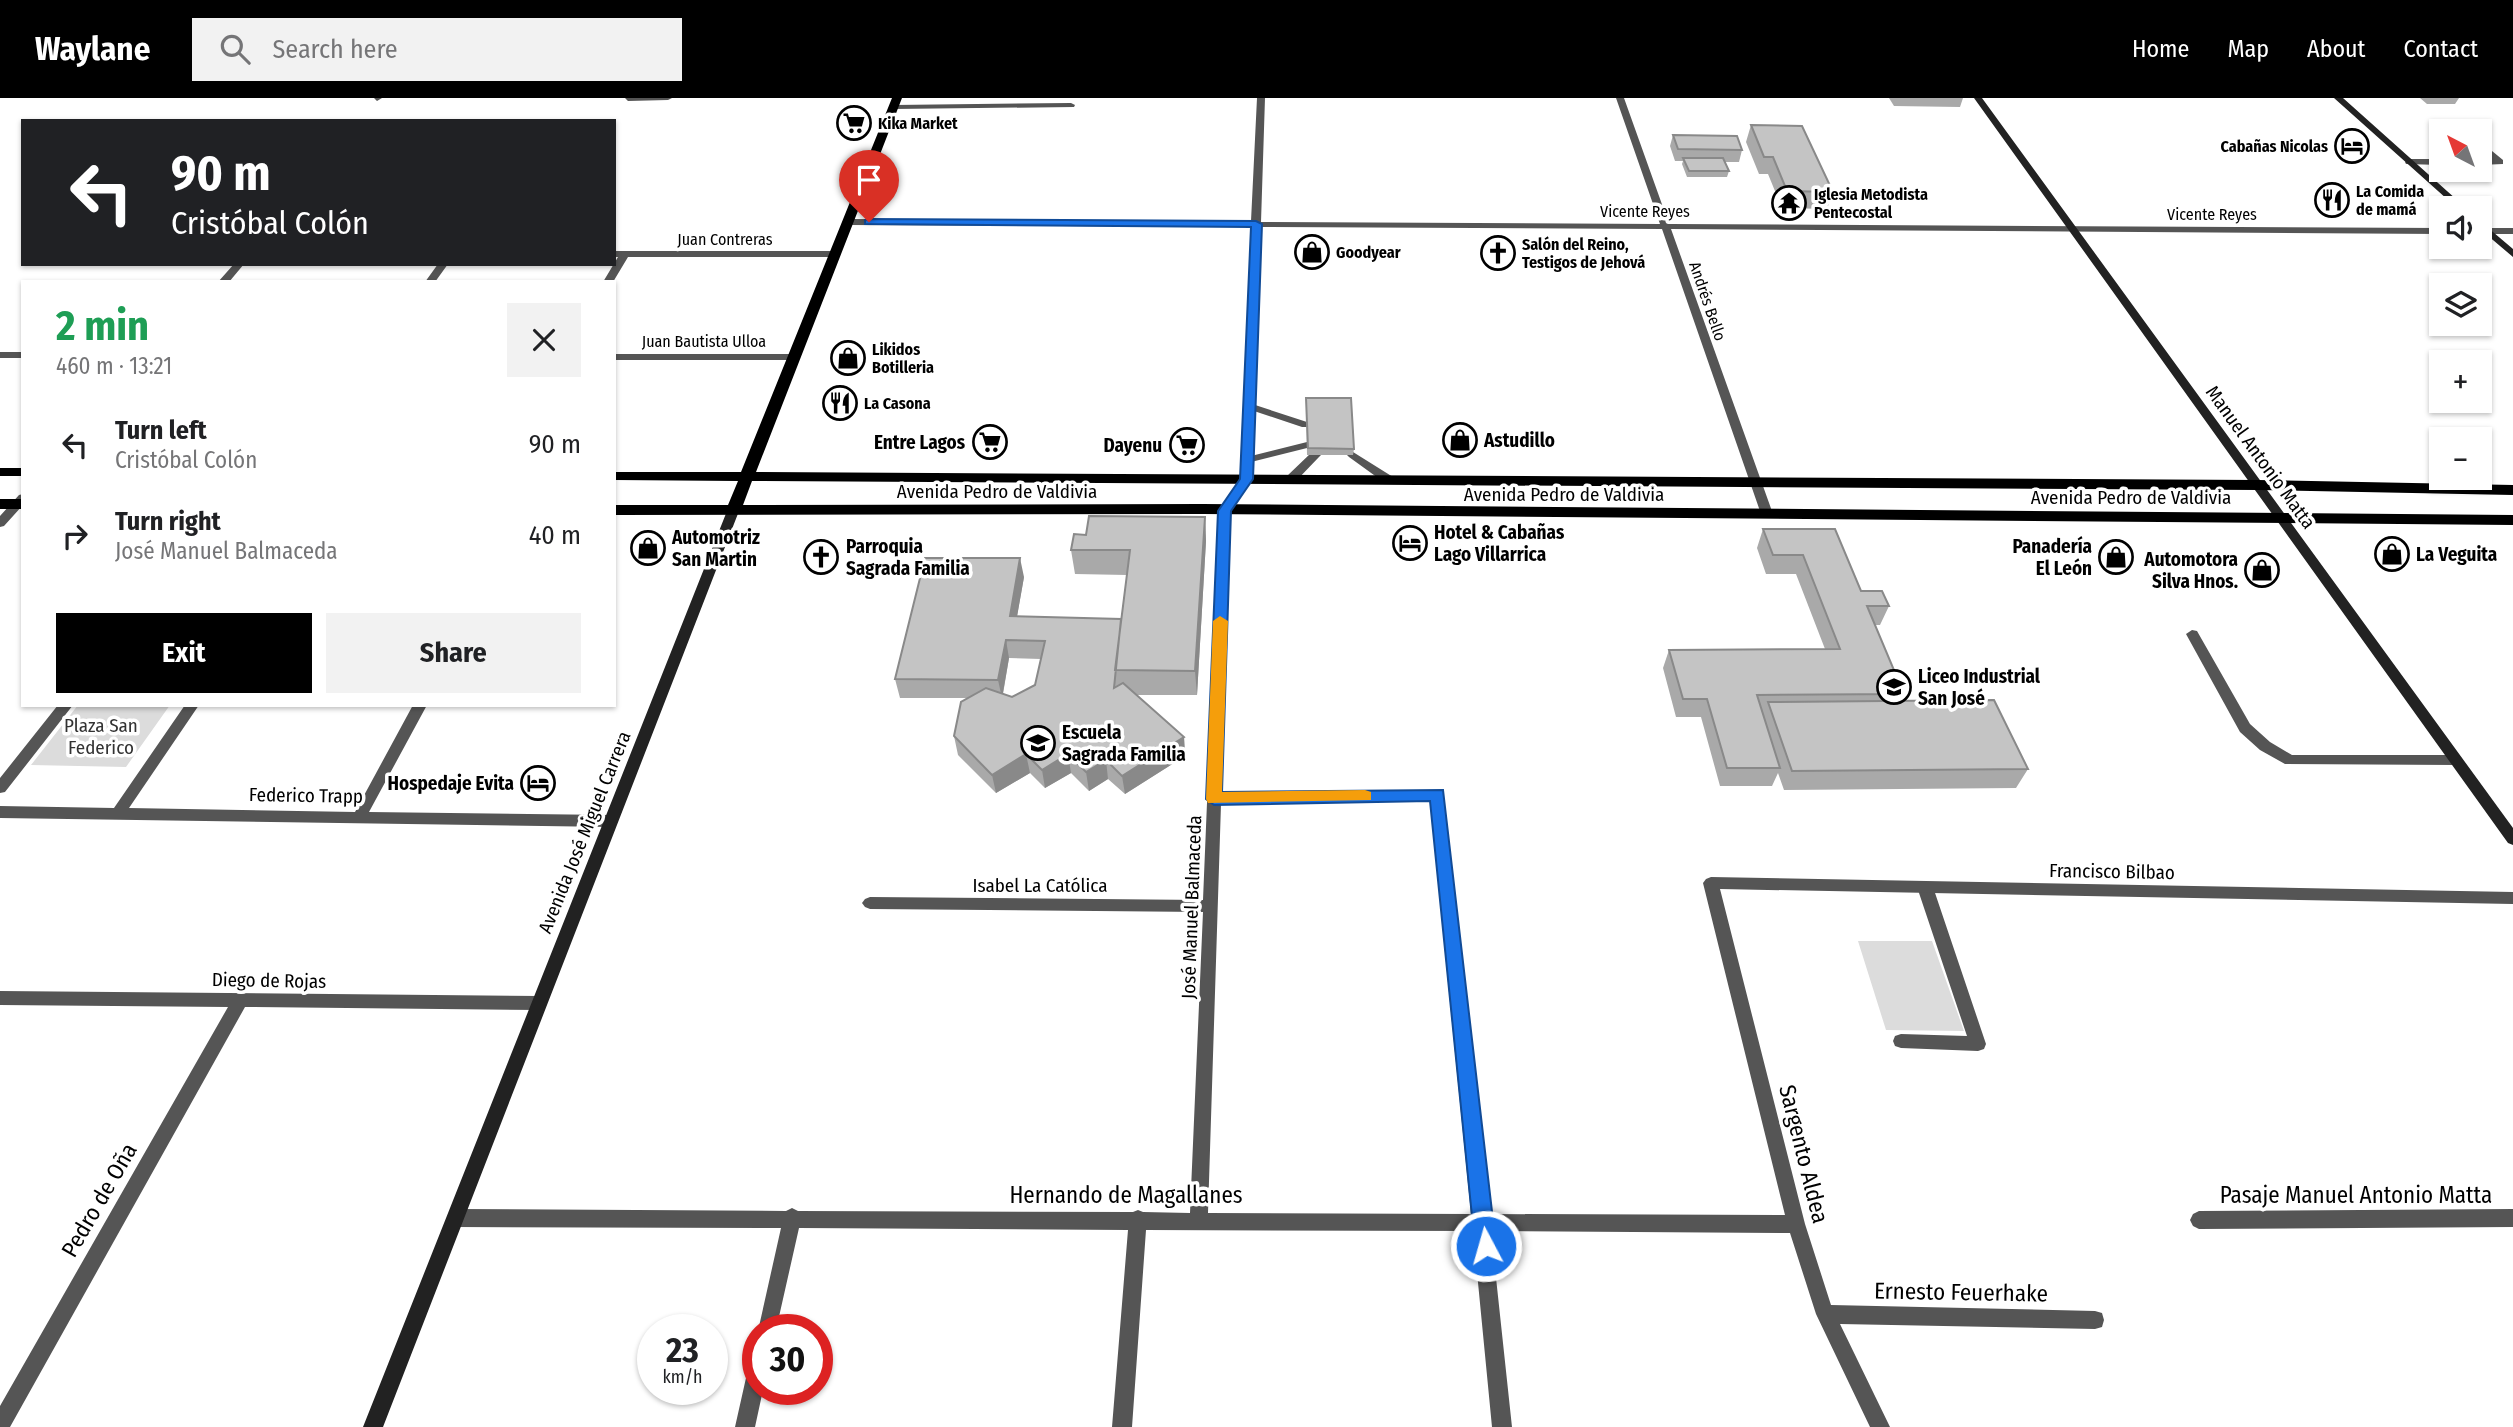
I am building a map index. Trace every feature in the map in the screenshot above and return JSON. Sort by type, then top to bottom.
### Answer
[{"type":"main road","name":"Avenida José Miguel Carrera","points":[[733,511],[895,102]]},
{"type":"main road","points":[[0,472],[21,472]]},
{"type":"main road","name":"Avenida Pedro de Valdivia","points":[[616,476],[2258,485],[2513,490]]},
{"type":"main road","points":[[0,504],[21,502]]},
{"type":"main road","name":"Avenida Pedro de Valdivia","points":[[616,510],[1225,511],[2513,520]]},
{"type":"street","points":[[628,99],[668,98]]},
{"type":"street","points":[[1225,511],[1246,479],[1261,98]]},
{"type":"street","name":"Andrés Bello","points":[[1620,98],[1767,514]]},
{"type":"street","name":"Manuel Antonio Matta","points":[[1978,98],[2513,839]]},
{"type":"street","points":[[2338,98],[2448,196]]},
{"type":"street","points":[[895,102],[1071,105]]},
{"type":"street","points":[[2492,155],[2500,162],[2492,162]]},
{"type":"street","points":[[2409,162],[2429,162]]},
{"type":"street","name":"Vicente Reyes","points":[[848,222],[2429,231]]},
{"type":"street","points":[[2492,230],[2513,231]]},
{"type":"street","points":[[2492,237],[2513,254]]},
{"type":"street","name":"Juan Contreras","points":[[620,254],[835,254]]},
{"type":"street","points":[[225,280],[237,266]]},
{"type":"street","points":[[0,355],[21,355]]},
{"type":"street","name":"Juan Bautista Ulloa","points":[[616,357],[794,357]]},
{"type":"street","points":[[1249,406],[1307,425]]},
{"type":"street","points":[[1247,460],[1311,450],[1291,479]]},
{"type":"street","points":[[1353,455],[1389,480]]},
{"type":"street","points":[[0,523],[21,502]]},
{"type":"street","name":"Avenida José Miguel Carrera","points":[[373,1427],[733,511]]},
{"type":"street","name":"José Manuel Balmaceda","points":[[1199,1220],[1225,511]]},
{"type":"street","points":[[2192,634],[2245,728],[2265,746],[2290,760],[2456,760]]},
{"type":"street","points":[[0,789],[64,707]]},
{"type":"street","points":[[118,813],[191,707]]},
{"type":"street","points":[[360,815],[419,707]]},
{"type":"street","points":[[1214,799],[1437,795],[1503,1427]]},
{"type":"street","name":"Federico Trapp","points":[[0,812],[360,815],[611,821]]},
{"type":"street","name":"Francisco Bilbao","points":[[1711,883],[2513,898]]},
{"type":"street","name":"Sargento Aldea","points":[[1711,883],[1796,1224],[1825,1314],[1880,1427]]},
{"type":"street","points":[[1901,1041],[1978,1044],[1925,887]]},
{"type":"street","name":"Isabel La Católica","points":[[870,903],[1210,906]]},
{"type":"street","name":"Diego de Rojas","points":[[0,998],[538,1003]]},
{"type":"street","name":"Pedro de Oña","points":[[0,1425],[241,1000]]},
{"type":"street","points":[[771,1314],[792,1217]]},
{"type":"street","name":"Hernando de Magallanes","points":[[456,1218],[792,1217],[1796,1224]]},
{"type":"street","name":"Pasaje Manuel Antonio Matta","points":[[2199,1220],[2513,1218]]},
{"type":"street","points":[[1122,1427],[1138,1219]]},
{"type":"street","name":"Ernesto Feuerhake","points":[[1825,1314],[2095,1320]]},
{"type":"street","points":[[745,1427],[750,1405]]},
{"type":"green space","name":"Plaza San Federico","points":[[76,707],[169,707],[126,767],[31,765]]},
{"type":"green space","points":[[1858,941],[1932,941],[1964,1031],[1886,1030]]},
{"type":"building","points":[[1751,125],[1802,126],[1833,192],[1787,191],[1773,157],[1764,157]]},
{"type":"building","points":[[1673,135],[1737,136],[1742,150],[1678,149]]},
{"type":"building","points":[[1683,158],[1723,158],[1729,171],[1689,171]]},
{"type":"building","points":[[1306,398],[1351,398],[1354,449],[1308,448]]},
{"type":"building","points":[[1089,516],[1205,517],[1195,671],[1115,670],[1130,550],[1071,550],[1074,534],[1086,535]]},
{"type":"building","points":[[1763,529],[1835,529],[1861,591],[1882,591],[1889,606],[1867,606],[1904,694],[1757,695],[1780,768],[1727,768],[1707,699],[1683,699],[1669,650],[1840,649],[1803,555],[1773,555]]},
{"type":"building","points":[[925,558],[1020,558],[1010,616],[1121,619],[1114,688],[1123,683],[1184,737],[1122,776],[1106,760],[1086,772],[1068,754],[1042,770],[1026,754],[992,775],[954,736],[961,702],[986,688],[1012,697],[1035,685],[1045,641],[1006,640],[998,680],[895,679]]},
{"type":"building","points":[[1994,700],[2028,769],[1792,771],[1768,702]]},
{"type":"slow traffic","points":[[1220,621],[1214,799],[1365,796]]},
{"type":"place","name":"Kika Market","points":[[854,123]]},
{"type":"place","name":"Cabañas Nicolas","points":[[2352,146]]},
{"type":"place","name":"La Comida de mamá","points":[[2332,200]]},
{"type":"place","name":"Iglesia Metodista Pentecostal","points":[[1789,203]]},
{"type":"place","name":"Goodyear","points":[[1312,252]]},
{"type":"place","name":"Salón del Reino, Testigos de Jehová","points":[[1498,253]]},
{"type":"place","name":"Likidos Botilleria","points":[[848,358]]},
{"type":"place","name":"La Casona","points":[[840,403]]},
{"type":"place","name":"Astudillo","points":[[1460,440]]},
{"type":"place","name":"Entre Lagos","points":[[990,442]]},
{"type":"place","name":"Dayenu","points":[[1187,445]]},
{"type":"place","name":"Hotel & Cabañas Lago Villarrica","points":[[1410,543]]},
{"type":"place","name":"Automotriz San Martin","points":[[648,548]]},
{"type":"place","name":"La Veguita","points":[[2392,554]]},
{"type":"place","name":"Parroquia Sagrada Familia","points":[[821,557]]},
{"type":"place","name":"Panadería El León","points":[[2116,557]]},
{"type":"place","name":"Automotora Silva Hnos.","points":[[2262,570]]},
{"type":"place","name":"Liceo Industrial San José","points":[[1894,687]]},
{"type":"place","name":"Escuela Sagrada Familia","points":[[1038,743]]},
{"type":"place","name":"Hospedaje Evita","points":[[538,783]]},
{"type":"route","points":[[869,222],[1256,224],[1246,479],[1225,511],[1214,799],[1437,795],[1486,1246]]}]
